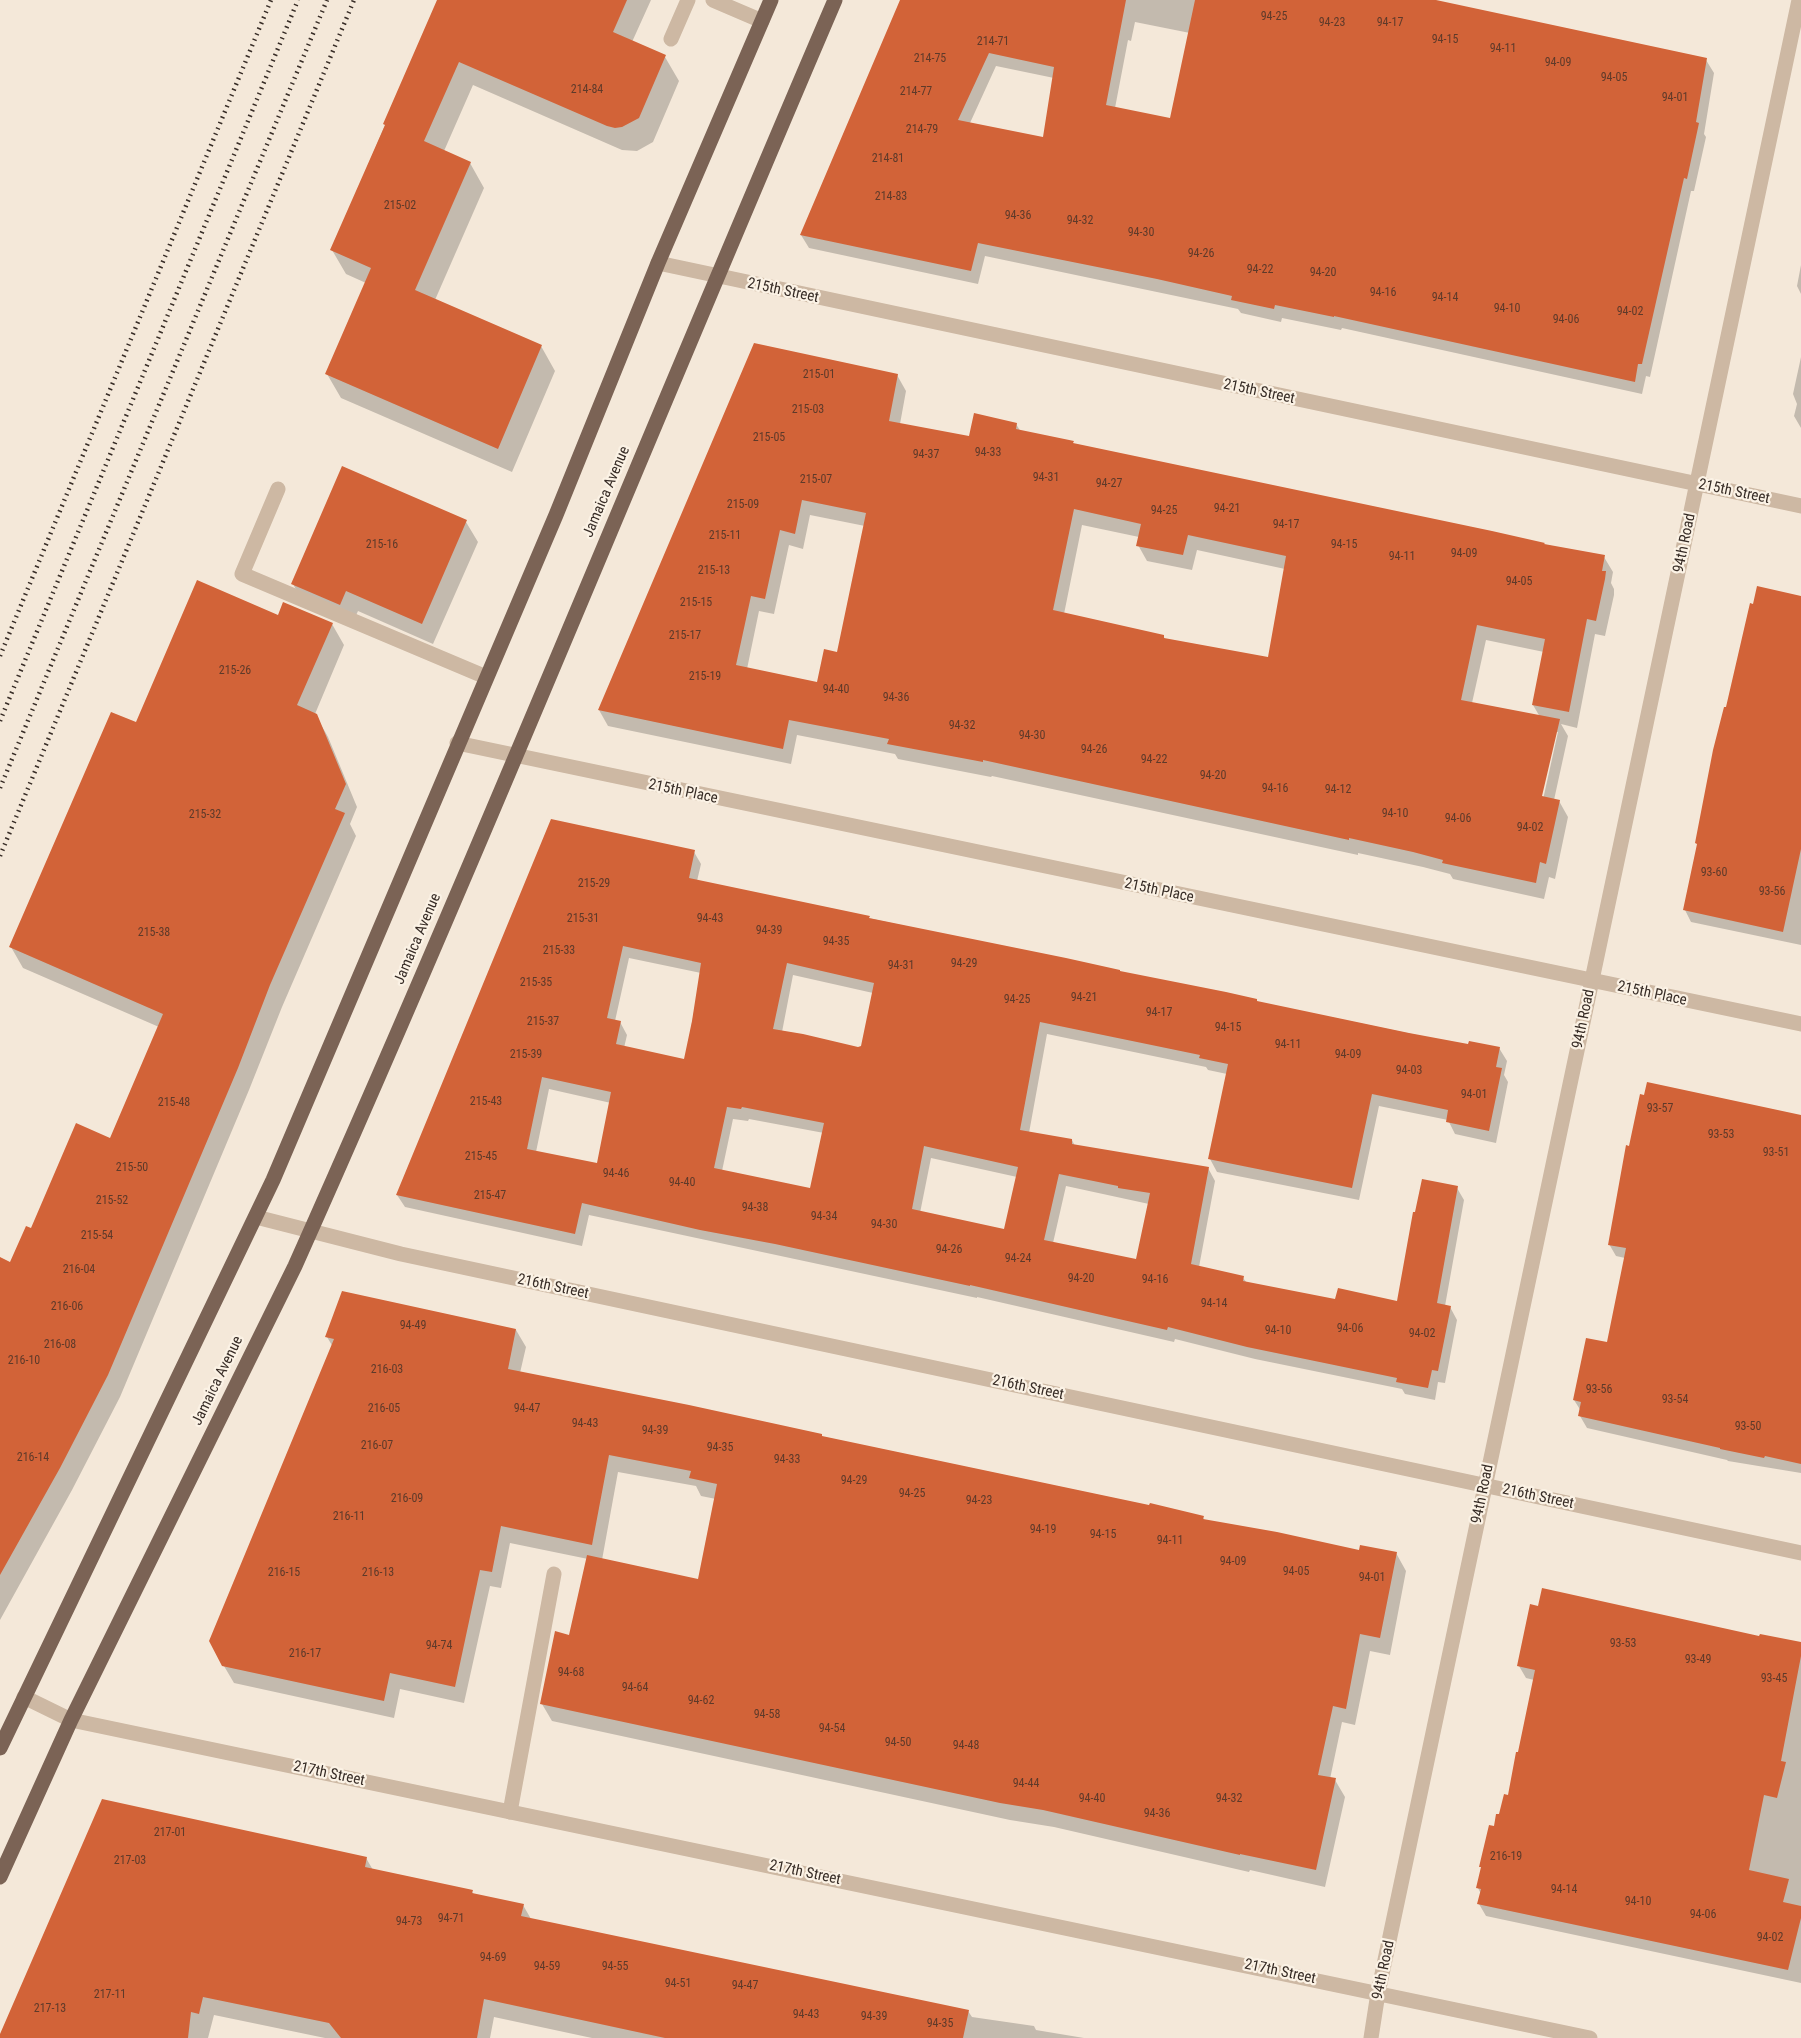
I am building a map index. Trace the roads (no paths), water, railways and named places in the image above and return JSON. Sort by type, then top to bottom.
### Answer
[{"type":"main road","points":[[0,1748],[256,1217],[556,515],[658,263],[771,0]]},
{"type":"main road","name":"Jamaica Avenue","points":[[0,1877],[71,1720],[310,1232],[516,757],[716,277],[835,0]]},
{"type":"street","points":[[671,39],[688,0]]},
{"type":"street","points":[[713,0],[762,21]]},
{"type":"street","name":"94th Road","points":[[1371,2038],[1378,1993],[1484,1486],[1799,0]]},
{"type":"street","name":"215th Street","points":[[658,263],[1801,506]]},
{"type":"street","points":[[278,489],[242,574],[486,677]]},
{"type":"street","name":"215th Place","points":[[457,743],[1801,1024]]},
{"type":"street","name":"216th Street","points":[[256,1217],[400,1254],[1801,1553]]},
{"type":"street","points":[[510,1812],[554,1574]]},
{"type":"street","name":"217th Street","points":[[24,1696],[71,1720],[1590,2038]]},
{"type":"railway","points":[[0,656],[271,0]]},
{"type":"railway","points":[[0,721],[298,0]]},
{"type":"railway","points":[[0,788],[327,0]]},
{"type":"railway","points":[[0,856],[354,0]]}]
